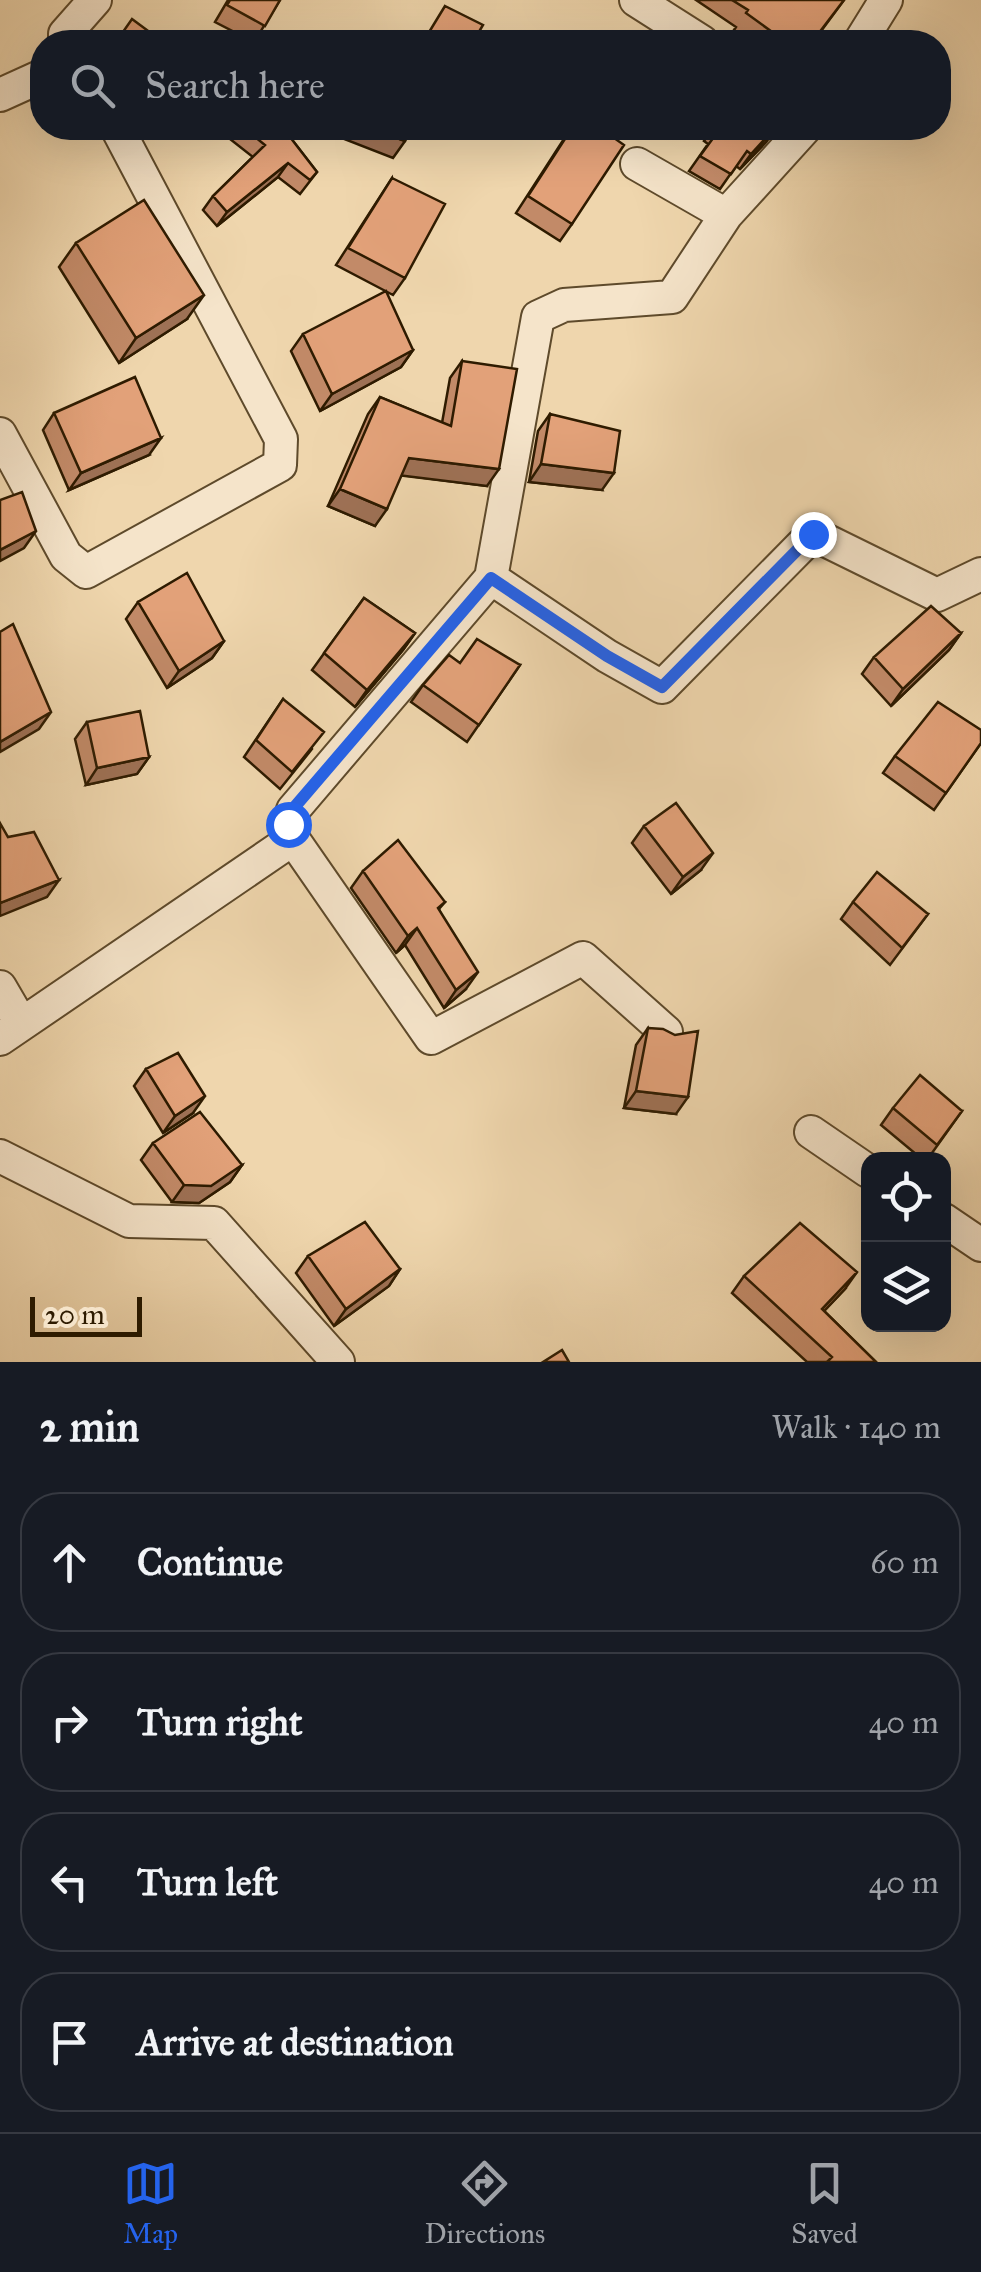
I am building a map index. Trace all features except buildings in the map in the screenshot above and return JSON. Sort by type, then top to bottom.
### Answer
[{"type":"street","points":[[69,30],[95,0]]},
{"type":"street","points":[[636,0],[683,30]]},
{"type":"street","points":[[867,30],[886,0]]},
{"type":"street","points":[[0,95],[30,81]]},
{"type":"street","points":[[0,434],[66,556],[86,572],[280,465],[281,439],[123,140]]},
{"type":"street","points":[[666,1032],[584,958],[431,1038],[293,839],[288,824],[292,810],[491,578],[538,317],[564,305],[672,297],[726,214],[794,140]]},
{"type":"street","points":[[637,164],[726,214]]},
{"type":"street","points":[[491,578],[607,656],[662,687],[813,534],[937,595],[981,574]]},
{"type":"street","points":[[0,987],[10,1031],[293,839]]},
{"type":"street","points":[[811,1132],[861,1165]]},
{"type":"street","points":[[0,1156],[128,1220],[214,1223],[338,1362]]},
{"type":"street","points":[[951,1225],[981,1246]]},
{"type":"route","points":[[288,824],[292,810],[491,578],[607,656],[662,687],[813,534]]}]
